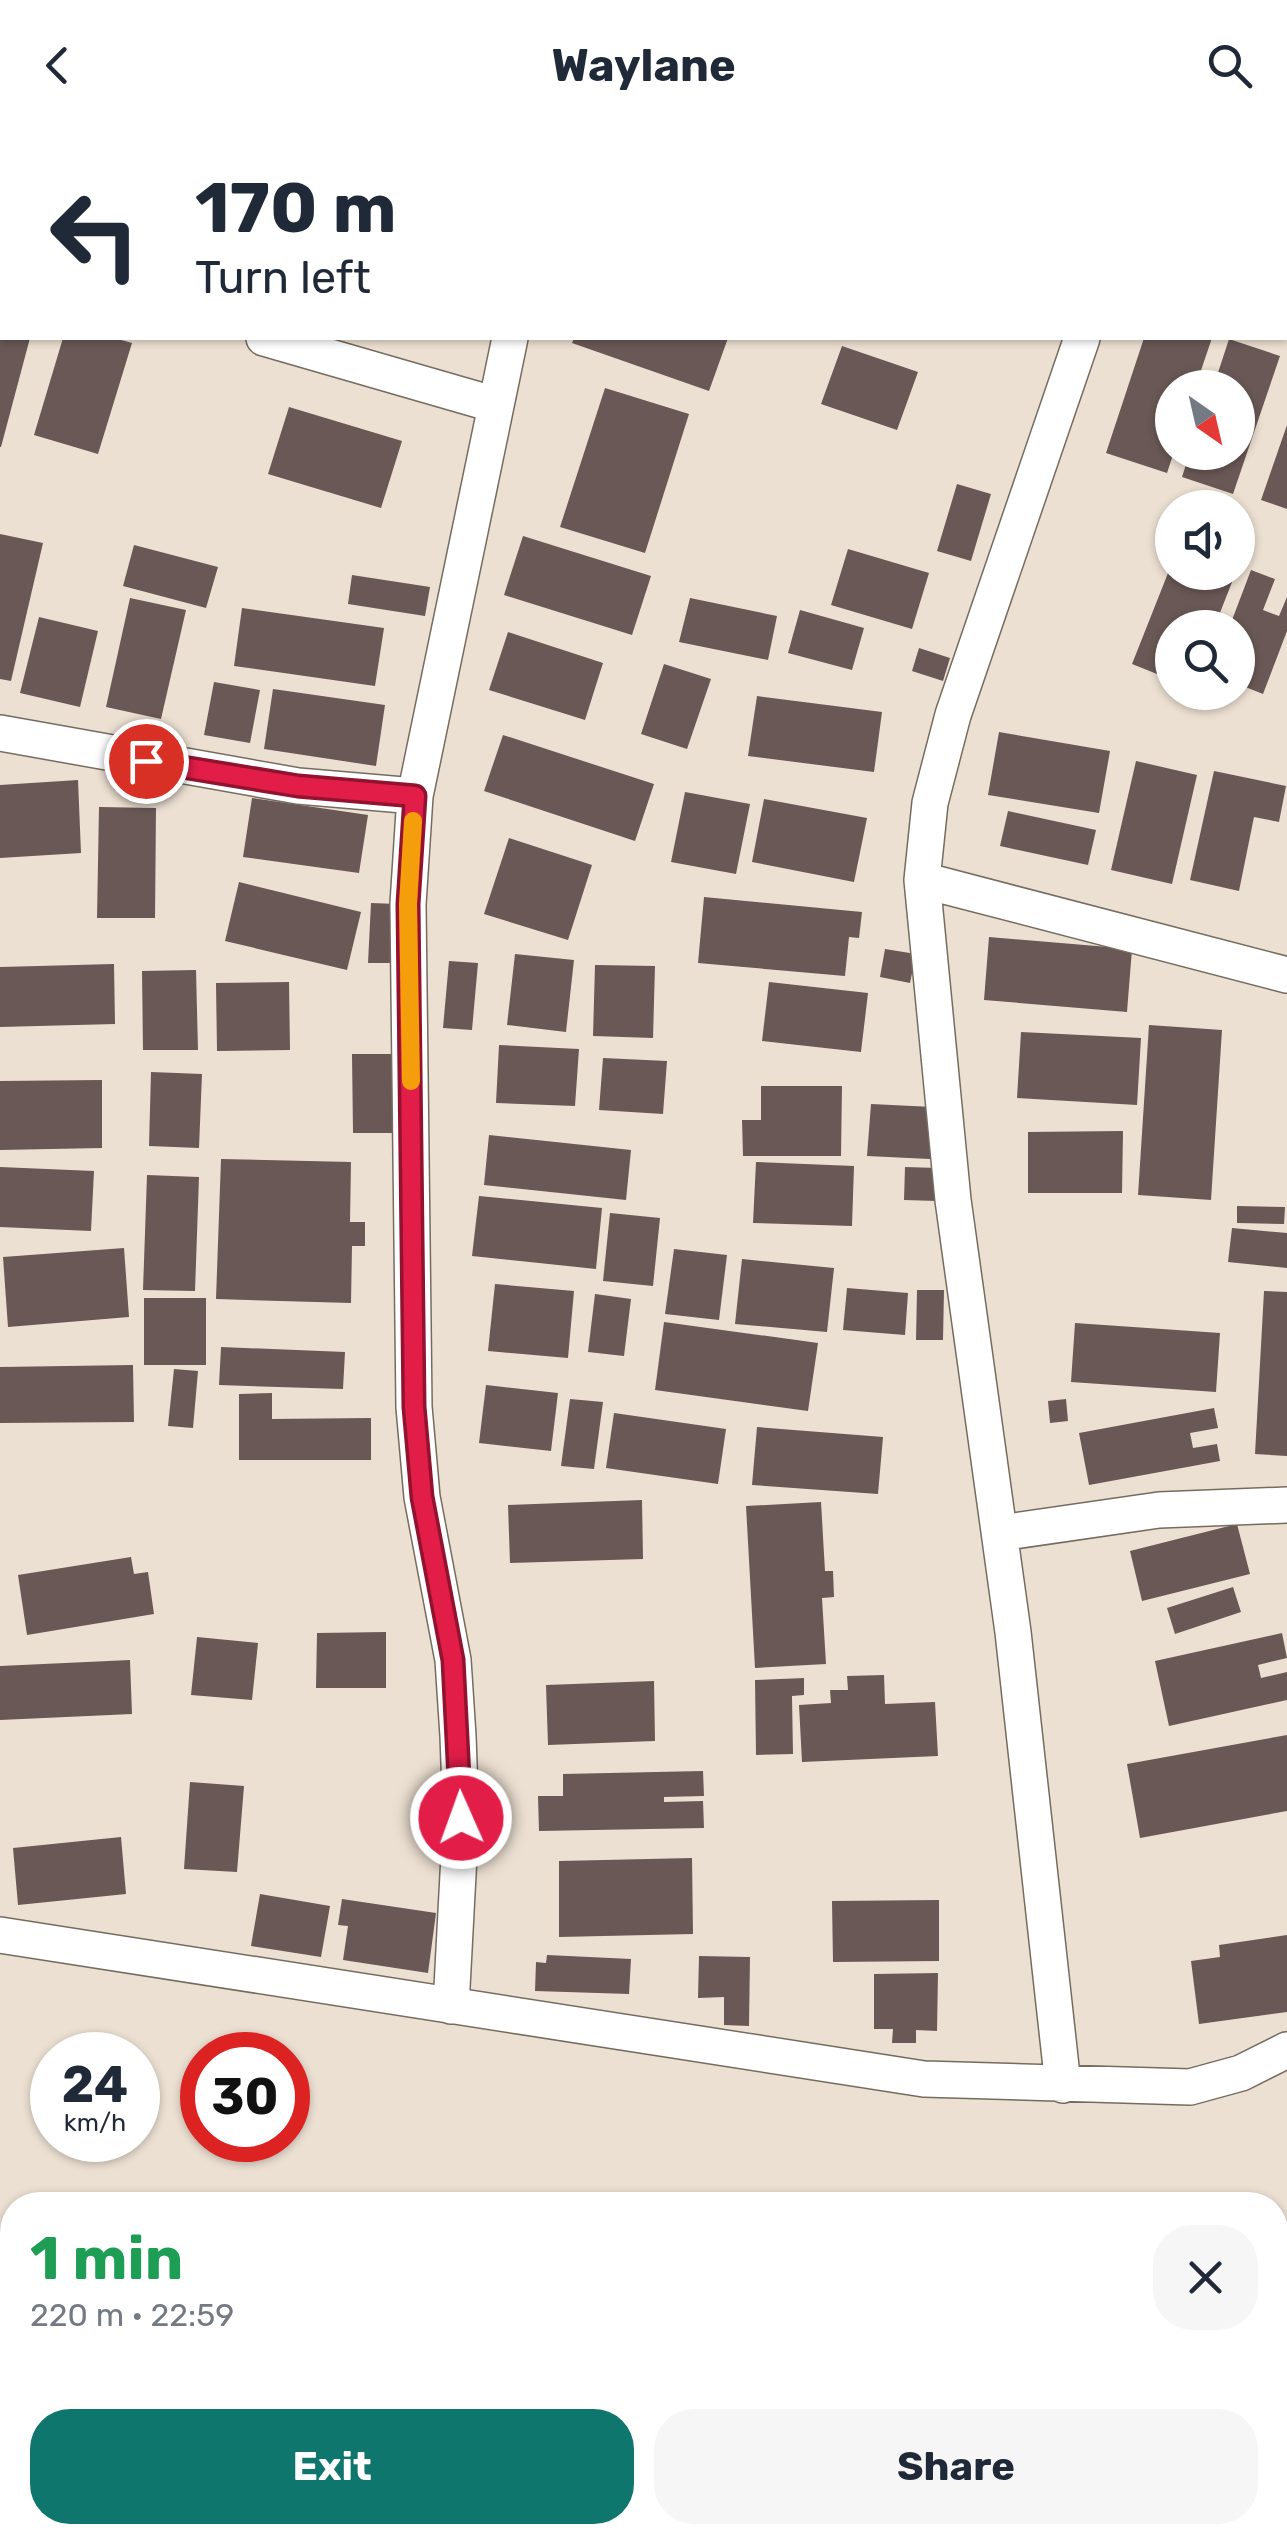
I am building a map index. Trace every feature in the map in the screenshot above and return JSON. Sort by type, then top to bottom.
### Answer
[{"type":"street","points":[[271,340],[496,405]]},
{"type":"street","points":[[450,2006],[461,1818],[458,1736],[453,1660],[422,1497],[414,1407],[408,904],[415,796],[510,340]]},
{"type":"street","points":[[1062,2086],[1000,1533],[954,1200],[922,880],[930,803],[954,715],[1081,340]]},
{"type":"street","points":[[0,733],[298,786],[415,796]]},
{"type":"street","points":[[922,880],[1287,975]]},
{"type":"street","points":[[1000,1533],[1159,1510],[1287,1506]]},
{"type":"street","points":[[0,1935],[924,2079],[1190,2088],[1241,2072],[1287,2050]]},
{"type":"building","points":[[0,340],[29,340],[1,447]]},
{"type":"building","points":[[62,340],[132,343],[98,454],[34,435]]},
{"type":"building","points":[[573,340],[727,340],[709,391],[572,343]]},
{"type":"building","points":[[1143,340],[1211,340],[1201,370],[1155,370],[1155,469],[1106,453]]},
{"type":"building","points":[[1229,340],[1280,356],[1255,429],[1255,370],[1219,370]]},
{"type":"building","points":[[842,346],[918,372],[897,430],[821,404]]},
{"type":"building","points":[[605,388],[689,414],[645,553],[560,527]]},
{"type":"building","points":[[289,407],[402,441],[381,508],[268,474]]},
{"type":"building","points":[[1287,425],[1287,509],[1261,500]]},
{"type":"building","points":[[1184,470],[1241,470],[1234,490],[1221,490],[1182,477]]},
{"type":"building","points":[[957,484],[991,494],[971,561],[937,551]]},
{"type":"building","points":[[0,534],[43,543],[11,681],[0,679]]},
{"type":"building","points":[[523,536],[651,576],[632,635],[504,595]]},
{"type":"building","points":[[134,545],[218,567],[206,608],[123,586]]},
{"type":"building","points":[[848,549],[929,573],[912,629],[831,605]]},
{"type":"building","points":[[1255,572],[1275,579],[1263,610],[1279,616],[1287,597],[1287,631],[1263,694],[1255,691],[1255,610],[1236,610],[1243,590],[1255,590]]},
{"type":"building","points":[[352,575],[430,587],[425,616],[348,604]]},
{"type":"building","points":[[1161,590],[1229,590],[1221,610],[1155,610],[1155,673],[1132,664]]},
{"type":"building","points":[[130,598],[186,610],[161,719],[106,707]]},
{"type":"building","points":[[690,598],[777,616],[768,660],[679,642]]},
{"type":"building","points":[[242,608],[384,628],[375,686],[234,666]]},
{"type":"building","points":[[800,610],[864,628],[852,670],[788,653]]},
{"type":"building","points":[[39,617],[98,631],[80,707],[20,693]]},
{"type":"building","points":[[508,632],[603,663],[585,720],[489,690]]},
{"type":"building","points":[[919,648],[950,658],[943,681],[912,671]]},
{"type":"building","points":[[664,664],[711,679],[687,749],[641,734]]},
{"type":"building","points":[[214,682],[260,690],[250,743],[204,735]]},
{"type":"building","points":[[273,689],[385,705],[376,766],[264,749]]},
{"type":"building","points":[[757,696],[882,712],[874,772],[748,756]]},
{"type":"building","points":[[999,732],[1110,751],[1099,813],[988,795]]},
{"type":"building","points":[[503,735],[654,784],[635,841],[484,791]]},
{"type":"building","points":[[1136,761],[1197,775],[1172,884],[1111,870]]},
{"type":"building","points":[[1214,771],[1286,786],[1279,822],[1254,817],[1239,891],[1190,880]]},
{"type":"building","points":[[78,780],[81,853],[0,858],[0,785]]},
{"type":"building","points":[[685,792],[750,804],[736,874],[671,862]]},
{"type":"building","points":[[252,798],[368,815],[359,873],[243,857]]},
{"type":"building","points":[[764,799],[867,818],[854,882],[752,862]]},
{"type":"building","points":[[99,807],[156,808],[155,918],[97,918]]},
{"type":"building","points":[[1008,811],[1096,830],[1088,865],[1000,846]]},
{"type":"building","points":[[509,838],[592,865],[568,940],[484,914]]},
{"type":"building","points":[[239,882],[361,912],[347,970],[225,941]]},
{"type":"building","points":[[704,897],[862,912],[859,938],[849,937],[845,976],[698,963]]},
{"type":"building","points":[[371,903],[397,904],[394,963],[368,963]]},
{"type":"building","points":[[989,937],[1132,949],[1127,1012],[984,1000]]},
{"type":"building","points":[[885,949],[916,954],[910,983],[880,977]]},
{"type":"building","points":[[515,954],[574,960],[566,1032],[507,1025]]},
{"type":"building","points":[[449,961],[478,963],[472,1030],[443,1028]]},
{"type":"building","points":[[114,964],[115,1024],[0,1027],[0,967]]},
{"type":"building","points":[[595,965],[655,966],[653,1038],[593,1036]]},
{"type":"building","points":[[196,970],[198,1050],[143,1050],[142,971]]},
{"type":"building","points":[[289,982],[290,1050],[217,1051],[216,983]]},
{"type":"building","points":[[769,982],[868,993],[861,1052],[762,1041]]},
{"type":"building","points":[[1149,1025],[1222,1030],[1211,1200],[1138,1195]]},
{"type":"building","points":[[1021,1032],[1141,1038],[1137,1105],[1017,1098]]},
{"type":"building","points":[[499,1045],[579,1049],[575,1106],[496,1103]]},
{"type":"building","points":[[352,1054],[392,1054],[393,1133],[353,1133]]},
{"type":"building","points":[[603,1058],[667,1061],[663,1114],[599,1110]]},
{"type":"building","points":[[151,1072],[202,1074],[199,1148],[149,1146]]},
{"type":"building","points":[[102,1080],[102,1148],[0,1150],[0,1081]]},
{"type":"building","points":[[761,1086],[842,1086],[841,1156],[743,1156],[742,1120],[761,1120]]},
{"type":"building","points":[[871,1104],[933,1107],[930,1159],[867,1156]]},
{"type":"building","points":[[1123,1131],[1122,1193],[1028,1193],[1028,1132]]},
{"type":"building","points":[[489,1135],[631,1150],[626,1200],[484,1185]]},
{"type":"building","points":[[221,1159],[351,1162],[350,1222],[365,1222],[365,1246],[352,1246],[351,1303],[216,1299]]},
{"type":"building","points":[[756,1162],[854,1166],[852,1226],[753,1223]]},
{"type":"building","points":[[0,1167],[94,1171],[91,1231],[0,1227]]},
{"type":"building","points":[[905,1167],[938,1168],[937,1201],[904,1200]]},
{"type":"building","points":[[147,1175],[199,1177],[195,1291],[143,1290]]},
{"type":"building","points":[[479,1196],[602,1208],[596,1269],[472,1256]]},
{"type":"building","points":[[1237,1206],[1285,1207],[1284,1224],[1237,1223]]},
{"type":"building","points":[[610,1213],[660,1218],[653,1286],[603,1281]]},
{"type":"building","points":[[1232,1228],[1287,1233],[1287,1268],[1228,1262]]},
{"type":"building","points":[[124,1248],[129,1317],[8,1327],[3,1257]]},
{"type":"building","points":[[674,1249],[727,1255],[719,1320],[665,1314]]},
{"type":"building","points":[[742,1259],[834,1268],[827,1332],[735,1324]]},
{"type":"building","points":[[495,1284],[574,1291],[568,1358],[488,1351]]},
{"type":"building","points":[[847,1288],[908,1293],[905,1335],[843,1330]]},
{"type":"building","points":[[917,1290],[944,1290],[943,1340],[916,1340]]},
{"type":"building","points":[[1264,1291],[1287,1292],[1287,1456],[1255,1454]]},
{"type":"building","points":[[595,1294],[631,1299],[624,1356],[588,1352]]},
{"type":"building","points":[[144,1298],[206,1298],[206,1365],[144,1365]]},
{"type":"building","points":[[664,1322],[818,1343],[808,1411],[655,1390]]},
{"type":"building","points":[[1075,1323],[1220,1333],[1216,1392],[1071,1382]]},
{"type":"building","points":[[221,1347],[345,1352],[343,1389],[219,1385]]},
{"type":"building","points":[[133,1365],[134,1422],[0,1423],[0,1367]]},
{"type":"building","points":[[174,1369],[198,1371],[193,1428],[168,1426]]},
{"type":"building","points":[[486,1385],[558,1393],[551,1451],[479,1443]]},
{"type":"building","points":[[272,1393],[272,1419],[371,1418],[371,1460],[239,1460],[239,1394]]},
{"type":"building","points":[[570,1399],[603,1402],[594,1469],[561,1466]]},
{"type":"building","points":[[1066,1399],[1068,1421],[1050,1423],[1048,1401]]},
{"type":"building","points":[[1214,1408],[1218,1428],[1190,1433],[1193,1448],[1217,1444],[1220,1461],[1089,1485],[1079,1433]]},
{"type":"building","points":[[614,1413],[726,1429],[718,1484],[606,1468]]},
{"type":"building","points":[[757,1427],[883,1437],[878,1494],[752,1485]]},
{"type":"building","points":[[642,1500],[643,1559],[510,1563],[508,1505]]},
{"type":"building","points":[[821,1502],[825,1571],[833,1571],[834,1597],[822,1598],[826,1664],[755,1668],[746,1506]]},
{"type":"building","points":[[1237,1524],[1250,1574],[1142,1601],[1130,1551]]},
{"type":"building","points":[[131,1557],[134,1574],[148,1572],[154,1614],[27,1635],[18,1575]]},
{"type":"building","points":[[1233,1587],[1241,1612],[1175,1634],[1167,1608]]},
{"type":"building","points":[[386,1632],[386,1688],[316,1688],[317,1633]]},
{"type":"building","points":[[1282,1633],[1287,1658],[1258,1665],[1261,1678],[1287,1672],[1287,1700],[1169,1726],[1155,1661]]},
{"type":"building","points":[[197,1637],[258,1643],[252,1700],[191,1695]]},
{"type":"building","points":[[130,1660],[132,1714],[0,1720],[0,1666]]},
{"type":"building","points":[[884,1675],[885,1704],[935,1702],[938,1756],[802,1762],[799,1705],[831,1703],[830,1690],[848,1690],[847,1676]]},
{"type":"building","points":[[804,1678],[804,1695],[792,1696],[793,1754],[756,1755],[755,1680]]},
{"type":"building","points":[[654,1681],[655,1741],[548,1745],[546,1685]]},
{"type":"building","points":[[1287,1735],[1287,1811],[1140,1838],[1127,1764]]},
{"type":"building","points":[[703,1771],[704,1796],[664,1797],[664,1802],[703,1801],[704,1828],[539,1831],[538,1796],[563,1796],[563,1774]]},
{"type":"building","points":[[190,1782],[244,1786],[237,1872],[184,1869]]},
{"type":"building","points":[[121,1837],[126,1894],[18,1905],[13,1848]]},
{"type":"building","points":[[692,1858],[693,1934],[559,1937],[559,1861]]},
{"type":"building","points":[[260,1894],[330,1906],[321,1957],[251,1946]]},
{"type":"building","points":[[342,1899],[436,1913],[428,1973],[343,1960],[348,1926],[338,1925]]},
{"type":"building","points":[[939,1900],[939,1961],[833,1962],[832,1901]]},
{"type":"building","points":[[1287,1935],[1287,2012],[1199,2024],[1191,1961],[1220,1957],[1219,1945]]},
{"type":"building","points":[[547,1955],[631,1959],[629,1994],[535,1991],[536,1962],[546,1963]]},
{"type":"building","points":[[699,1956],[750,1957],[749,2026],[724,2025],[724,1997],[698,1998]]},
{"type":"building","points":[[938,1973],[937,2031],[916,2030],[916,2043],[892,2043],[893,2029],[874,2029],[874,1974]]},
{"type":"slow traffic","points":[[411,1081],[408,904],[413,821]]},
{"type":"route","points":[[146,761],[298,786],[415,796],[408,904],[414,1407],[422,1497],[453,1660],[461,1818]]}]
